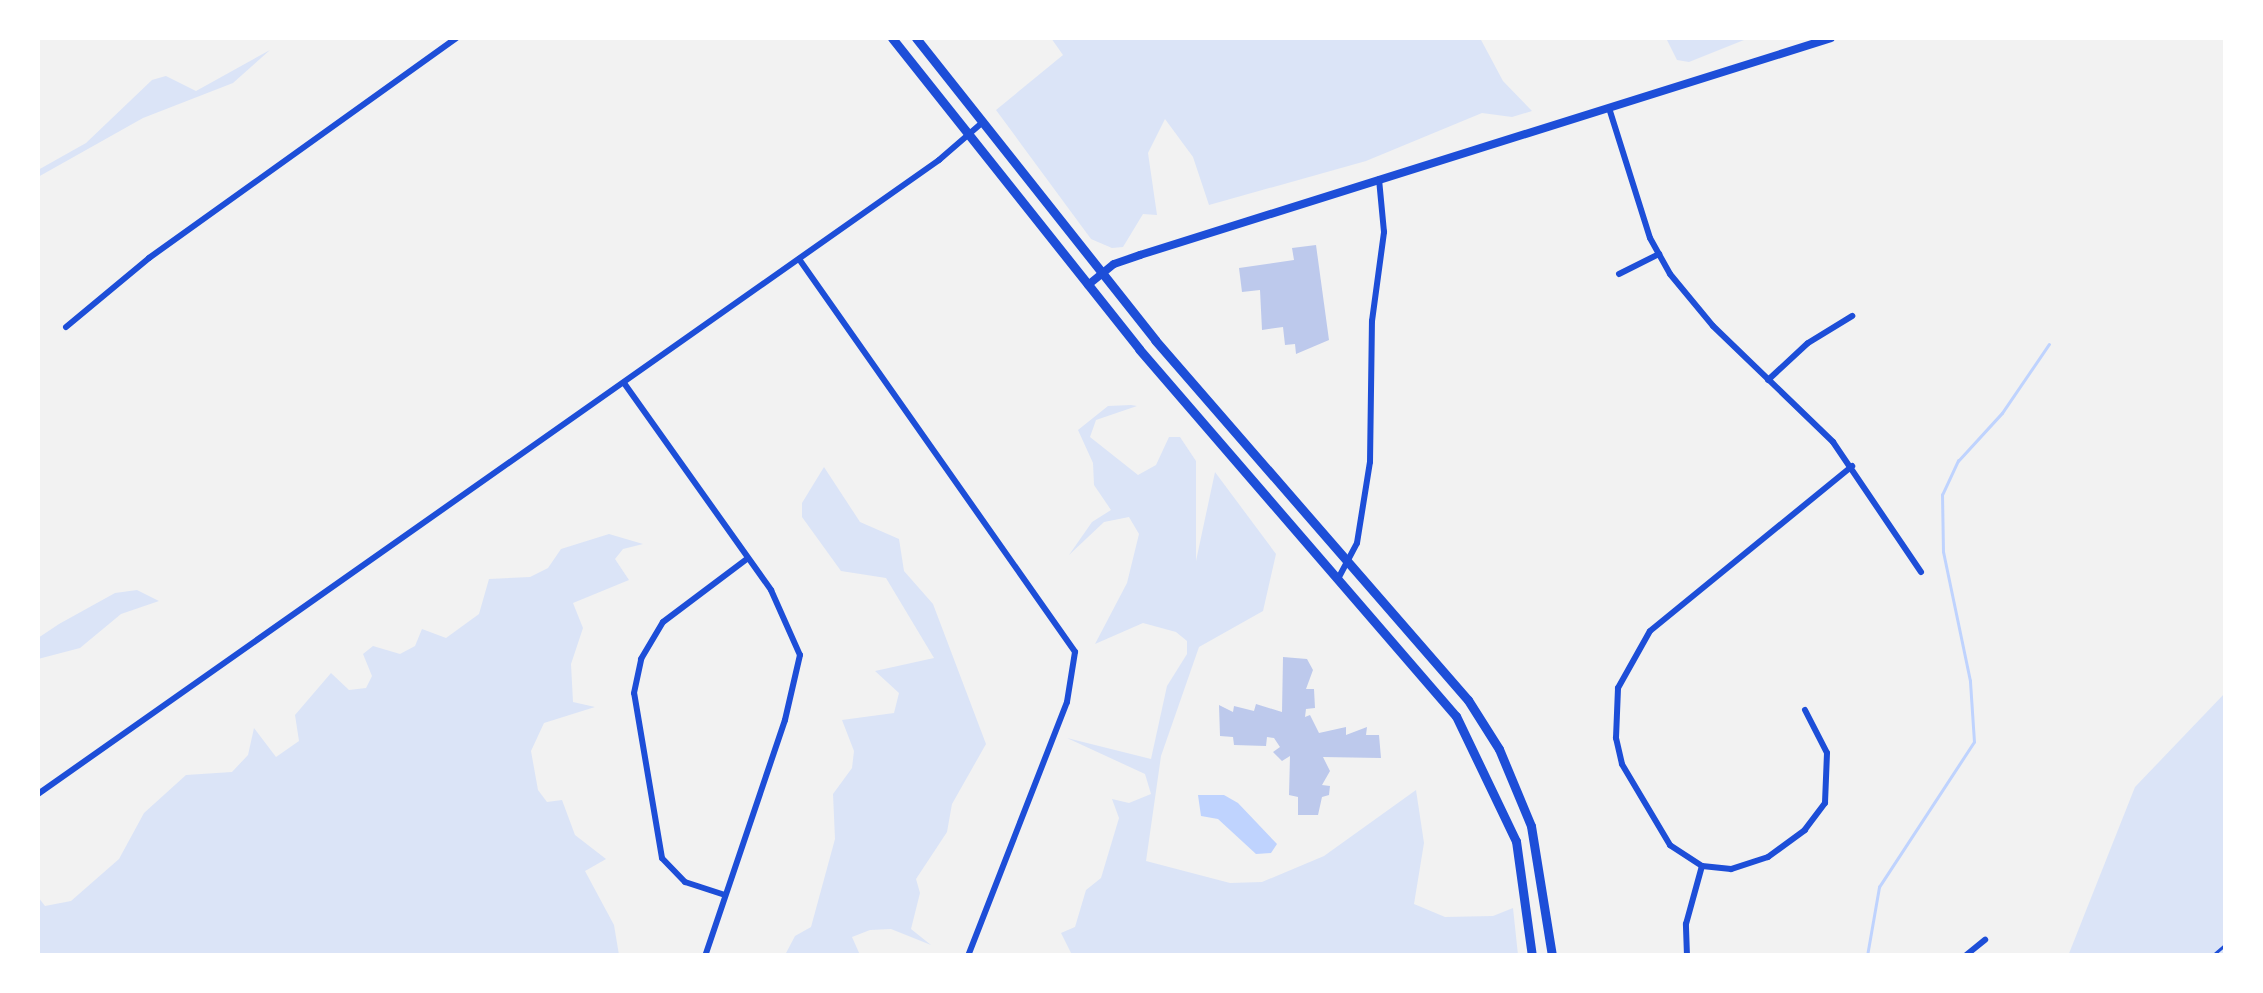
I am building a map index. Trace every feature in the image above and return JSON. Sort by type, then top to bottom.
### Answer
[{"type":"main road","points":[[892,38],[1088,285],[1428,679],[1479,754],[1516,841],[1532,956]]},
{"type":"main road","points":[[916,38],[1102,274],[1443,664],[1500,750],[1542,871],[1552,956]]},
{"type":"street","points":[[66,327],[150,258],[456,38]]},
{"type":"street","points":[[1088,285],[1127,259],[1831,38]]},
{"type":"street","points":[[1609,108],[1659,254],[1685,295],[1852,466],[1901,551],[1922,572]]},
{"type":"street","points":[[38,794],[800,259],[970,136],[983,122]]},
{"type":"street","points":[[1340,577],[1349,558],[1370,462],[1372,321],[1384,232],[1378,180]]},
{"type":"street","points":[[1619,274],[1659,254]]},
{"type":"street","points":[[800,259],[1075,652],[1067,702],[968,956]]},
{"type":"street","points":[[1768,380],[1808,343],[1852,316]]},
{"type":"street","points":[[624,384],[795,632],[800,670],[705,956]]},
{"type":"street","points":[[1805,710],[1830,770],[1820,812],[1756,863],[1702,866],[1661,834],[1622,764],[1615,720],[1624,672],[1650,630],[1852,466]]},
{"type":"street","points":[[725,895],[685,882],[662,858],[634,693],[641,660],[664,622],[748,559]]},
{"type":"street","points":[[1687,956],[1689,906],[1702,866]]},
{"type":"street","points":[[1965,956],[1985,940]]},
{"type":"path","points":[[2212,956],[2226,944]]},
{"type":"shaded area","points":[[1051,38],[1480,38],[1503,81],[1532,111],[1512,117],[1482,113],[1366,161],[1209,205],[1193,157],[1165,119],[1148,153],[1157,215],[1143,214],[1123,247],[1112,248],[1091,239],[996,110],[1063,55]]},
{"type":"shaded area","points":[[1666,38],[1749,38],[1689,62],[1677,60]]},
{"type":"shaded area","points":[[270,50],[233,83],[143,118],[38,177],[38,170],[86,143],[152,80],[166,76],[196,91]]},
{"type":"shaded area","points":[[1108,406],[1137,406],[1096,420],[1090,437],[1138,475],[1156,465],[1169,437],[1180,437],[1196,461],[1196,561],[1215,472],[1276,554],[1263,611],[1199,647],[1161,756],[1146,861],[1230,883],[1262,882],[1324,856],[1416,790],[1424,843],[1414,904],[1445,917],[1493,916],[1513,908],[1518,955],[1072,955],[1061,933],[1075,927],[1086,890],[1101,878],[1119,818],[1112,799],[1129,803],[1151,794],[1145,774],[1067,738],[1151,759],[1167,686],[1187,654],[1187,641],[1176,632],[1143,623],[1095,644],[1127,583],[1139,534],[1129,517],[1104,522],[1069,555],[1092,522],[1111,510],[1094,485],[1093,463],[1078,430]]},
{"type":"shaded area","points":[[824,467],[860,522],[899,539],[904,571],[933,604],[986,744],[952,804],[947,832],[916,879],[920,893],[911,929],[931,945],[891,929],[870,930],[852,937],[860,955],[785,955],[795,936],[811,927],[835,839],[833,794],[852,768],[854,751],[842,720],[894,713],[899,693],[875,671],[934,658],[886,578],[841,571],[802,517],[802,503]]},
{"type":"shaded area","points":[[609,534],[643,544],[623,549],[615,559],[629,580],[573,603],[583,628],[571,664],[573,702],[595,707],[544,723],[531,751],[538,790],[547,802],[562,800],[575,835],[606,859],[585,871],[614,925],[619,955],[38,955],[38,897],[45,906],[71,901],[119,859],[144,813],[186,775],[232,772],[248,755],[254,728],[276,757],[299,741],[295,715],[331,673],[349,690],[366,688],[372,676],[363,654],[373,646],[400,654],[415,646],[422,629],[446,638],[479,614],[489,579],[530,577],[548,568],[561,549]]},
{"type":"shaded area","points":[[137,590],[159,601],[121,614],[80,648],[38,659],[38,638],[115,593]]},
{"type":"shaded area","points":[[2225,693],[2225,955],[2068,956],[2135,787]]},
{"type":"water","points":[[1198,795],[1224,795],[1238,803],[1277,844],[1271,853],[1256,854],[1218,819],[1201,816]]},
{"type":"building","points":[[1316,245],[1329,340],[1296,354],[1295,344],[1285,345],[1283,327],[1262,330],[1260,290],[1242,292],[1239,268],[1294,260],[1292,248]]},
{"type":"building","points":[[1283,657],[1307,659],[1313,670],[1306,689],[1314,689],[1315,708],[1306,709],[1305,717],[1310,715],[1319,733],[1346,727],[1346,735],[1367,727],[1366,735],[1379,735],[1381,758],[1323,757],[1330,771],[1322,785],[1330,786],[1329,795],[1322,797],[1318,815],[1298,815],[1298,797],[1289,795],[1290,756],[1282,761],[1273,752],[1280,747],[1274,738],[1267,737],[1266,746],[1234,745],[1233,737],[1220,736],[1219,705],[1233,712],[1234,706],[1254,711],[1256,704],[1282,712]]},
{"type":"waterway","points":[[1867,956],[1879,887],[1974,742],[1970,681],[1943,552],[1942,495],[1958,461],[2002,413],[2049,344]]}]
